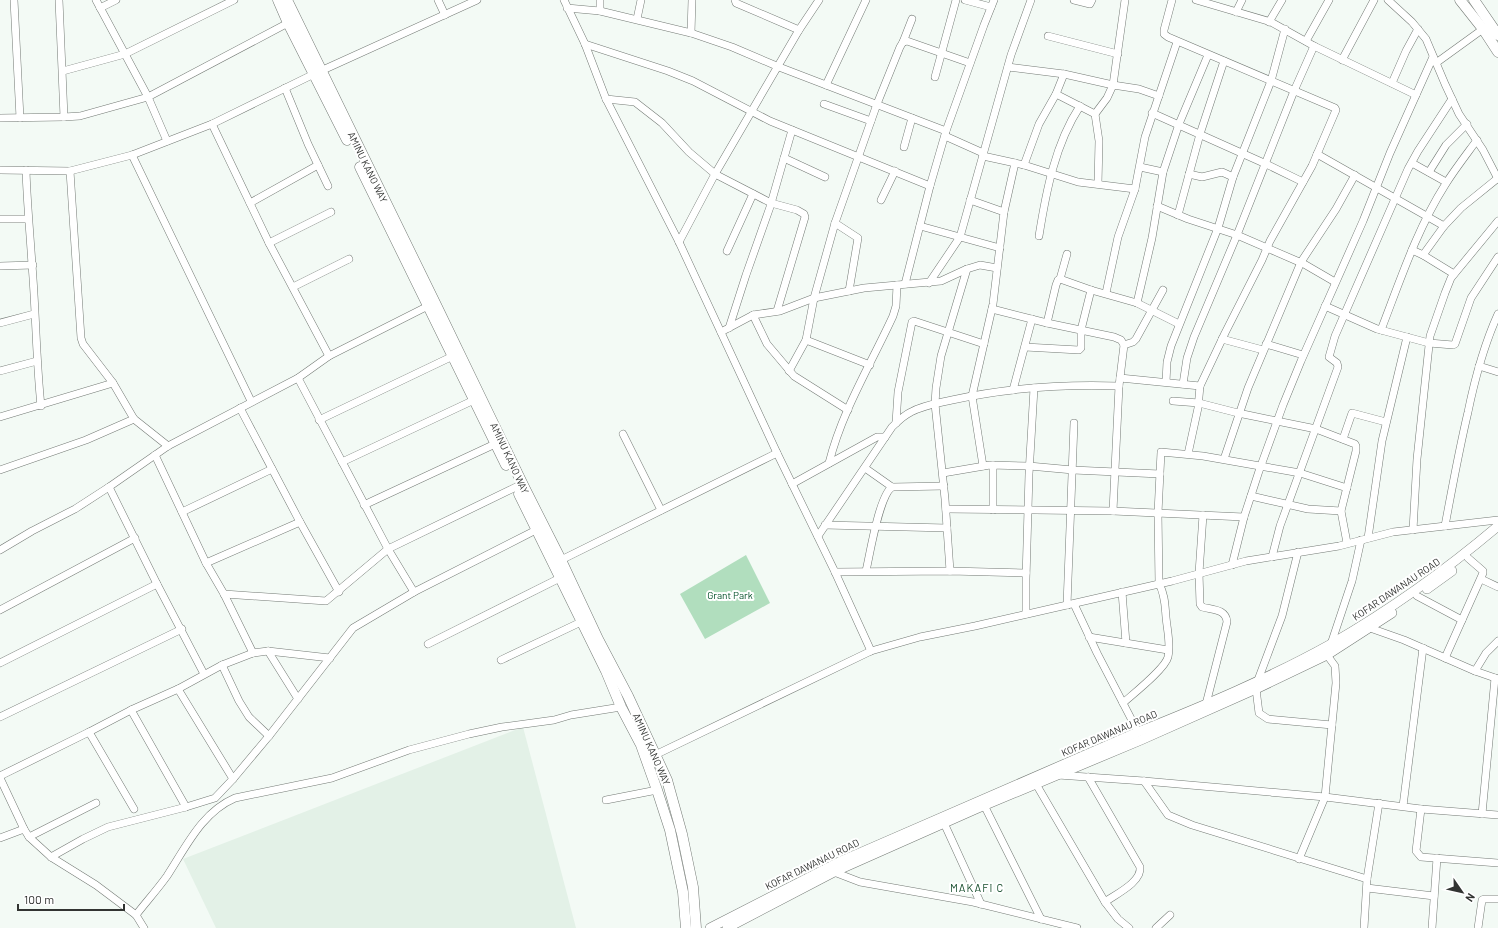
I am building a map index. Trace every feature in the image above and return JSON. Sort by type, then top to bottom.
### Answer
[{"type":"main road","name":"AMINU KANO WAY","points":[[278,0],[288,23],[317,73],[437,307],[524,487],[557,561],[628,696],[667,780],[682,834],[693,887],[696,928]]},
{"type":"main road","name":"AMINU KANO WAY","points":[[287,0],[317,73],[381,212],[474,400],[536,530],[557,561],[560,578],[621,707],[641,745],[670,830],[683,892],[686,928]]},
{"type":"main road","points":[[1460,0],[1483,29],[1498,52]]},
{"type":"main road","points":[[1474,0],[1498,35]]},
{"type":"main road","points":[[658,794],[671,794]]},
{"type":"street","points":[[14,0],[20,118]]},
{"type":"street","points":[[59,0],[64,117]]},
{"type":"street","points":[[96,0],[148,97],[168,141]]},
{"type":"street","points":[[100,8],[116,0]]},
{"type":"street","points":[[63,72],[125,54],[234,0]]},
{"type":"street","points":[[438,0],[445,16]]},
{"type":"street","points":[[564,0],[584,44],[606,99],[679,242],[871,651]]},
{"type":"street","points":[[600,0],[600,11]]},
{"type":"street","points":[[637,19],[641,0]]},
{"type":"street","points":[[691,33],[692,0]]},
{"type":"street","points":[[735,0],[736,3],[799,30]]},
{"type":"street","points":[[679,242],[714,174],[779,67],[799,30],[819,0]]},
{"type":"street","points":[[826,85],[866,0]]},
{"type":"street","points":[[935,77],[956,0]]},
{"type":"street","points":[[905,284],[930,186],[946,133],[970,63],[993,4],[965,0]]},
{"type":"street","points":[[929,283],[960,237],[1008,67],[1031,0]]},
{"type":"street","points":[[1074,0],[1090,4],[1092,0]]},
{"type":"street","points":[[1098,184],[1099,141],[1095,114],[1113,85],[1125,0]]},
{"type":"street","points":[[1172,0],[1164,34],[1177,42],[1294,90],[1335,108],[1336,110],[1318,154],[1274,231],[1200,386],[1199,403],[1188,454]]},
{"type":"street","points":[[1196,0],[1269,22],[1342,60],[1416,95]]},
{"type":"street","points":[[1236,12],[1242,0]]},
{"type":"street","points":[[1269,22],[1282,0]]},
{"type":"street","points":[[1306,41],[1329,0]]},
{"type":"street","points":[[1342,60],[1374,0]]},
{"type":"street","points":[[1388,0],[1426,39],[1459,114],[1490,161],[1498,178],[1461,208],[1444,226],[1423,255]]},
{"type":"street","points":[[0,170],[70,171],[132,155],[212,124],[317,73],[445,16],[473,1]]},
{"type":"street","points":[[567,8],[600,11],[691,33],[732,47],[779,67],[912,118],[946,133],[983,155],[1024,164],[1078,182],[1135,189]]},
{"type":"street","points":[[789,371],[806,340],[814,298],[836,223],[877,104],[900,47],[904,42],[912,19]]},
{"type":"street","points":[[0,118],[80,116],[100,112],[148,97],[288,23]]},
{"type":"street","points":[[1166,382],[1167,362],[1171,346],[1218,228],[1233,176],[1271,81],[1285,29]]},
{"type":"street","points":[[1232,565],[1244,516],[1260,466],[1277,421],[1303,356],[1416,95],[1435,60],[1483,29]]},
{"type":"street","points":[[1392,83],[1406,51],[1418,30]]},
{"type":"street","points":[[1048,36],[1118,54]]},
{"type":"street","points":[[904,42],[907,41],[942,52],[970,63]]},
{"type":"street","points":[[1106,293],[1118,237],[1135,189],[1152,113],[1177,42]]},
{"type":"street","points":[[584,44],[668,71],[693,81],[752,112],[792,130],[930,186]]},
{"type":"street","points":[[1183,384],[1188,353],[1237,235],[1264,163],[1314,46]]},
{"type":"street","points":[[1137,303],[1149,252],[1163,172],[1178,124],[1208,54]]},
{"type":"street","points":[[1178,215],[1200,134],[1224,61]]},
{"type":"street","points":[[1008,67],[1064,74],[1139,89],[1158,96]]},
{"type":"street","points":[[1024,164],[1039,124],[1056,94],[1064,74]]},
{"type":"street","points":[[285,88],[328,186]]},
{"type":"street","points":[[1056,94],[1095,114]]},
{"type":"street","points":[[606,99],[635,102],[662,123],[689,152],[714,174],[771,203],[797,210],[804,214],[806,217],[776,311]]},
{"type":"street","points":[[1272,557],[1276,538],[1338,367],[1337,363],[1330,357],[1330,353],[1344,314],[1412,163],[1452,100]]},
{"type":"street","points":[[824,104],[871,121]]},
{"type":"street","points":[[1039,236],[1052,174],[1064,136],[1071,120],[1080,106]]},
{"type":"street","points":[[1152,113],[1303,182]]},
{"type":"street","points":[[904,147],[912,118]]},
{"type":"street","points":[[212,124],[269,243],[329,356]]},
{"type":"street","points":[[1429,172],[1446,144],[1467,124]]},
{"type":"street","points":[[729,328],[771,203],[792,130]]},
{"type":"street","points":[[1381,330],[1412,250],[1428,217],[1446,182],[1477,140]]},
{"type":"street","points":[[1318,154],[1444,226]]},
{"type":"street","points":[[132,155],[251,401]]},
{"type":"street","points":[[784,158],[825,176]]},
{"type":"street","points":[[983,466],[972,396],[992,309],[1004,212],[1015,163]]},
{"type":"street","points":[[1412,163],[1446,182]]},
{"type":"street","points":[[250,203],[318,165]]},
{"type":"street","points":[[1140,167],[1163,172]]},
{"type":"street","points":[[26,170],[41,406]]},
{"type":"street","points":[[70,171],[81,338],[83,344],[113,383],[134,419],[168,446]]},
{"type":"street","points":[[881,200],[895,172]]},
{"type":"street","points":[[1189,174],[1202,177],[1222,172],[1233,176]]},
{"type":"street","points":[[1224,460],[1238,413],[1300,262],[1336,208],[1355,176]]},
{"type":"street","points":[[727,251],[753,194]]},
{"type":"street","points":[[970,200],[1004,212]]},
{"type":"street","points":[[1157,206],[1178,215],[1237,235],[1300,262],[1336,282]]},
{"type":"street","points":[[269,243],[331,212]]},
{"type":"street","points":[[0,219],[28,219]]},
{"type":"street","points":[[1413,530],[1417,459],[1429,343],[1445,293],[1454,274],[1498,221]]},
{"type":"street","points":[[836,223],[858,238],[849,291]]},
{"type":"street","points":[[920,226],[1000,248]]},
{"type":"street","points":[[1412,250],[1454,274]]},
{"type":"street","points":[[1047,323],[1056,282],[1060,279],[1068,254]]},
{"type":"street","points":[[1325,306],[1381,330],[1429,343],[1450,346],[1454,344],[1471,298],[1498,257]]},
{"type":"street","points":[[293,287],[349,259]]},
{"type":"street","points":[[0,266],[32,265]]},
{"type":"street","points":[[721,332],[753,315],[776,311],[814,298],[864,288],[929,283],[945,280],[967,269],[980,265],[996,268]]},
{"type":"street","points":[[950,571],[943,473],[935,404],[937,373],[967,269]]},
{"type":"street","points":[[1060,279],[1091,290],[1137,303],[1179,324]]},
{"type":"street","points":[[829,463],[838,433],[848,410],[893,316],[896,306],[897,285]]},
{"type":"street","points":[[1025,347],[1079,350],[1081,348],[1082,330],[1091,290]]},
{"type":"street","points":[[1124,345],[1133,342],[1136,339],[1153,311],[1163,290]]},
{"type":"street","points":[[0,550],[32,531],[76,509],[168,446],[251,401],[298,378],[329,356],[428,306]]},
{"type":"street","points":[[992,309],[1121,340],[1124,345],[1119,382],[1113,512]]},
{"type":"street","points":[[0,323],[34,314]]},
{"type":"street","points":[[1445,526],[1456,463],[1479,366],[1485,343],[1498,314]]},
{"type":"street","points":[[753,315],[767,344],[789,371],[799,381],[848,410]]},
{"type":"street","points":[[1013,390],[1032,319]]},
{"type":"street","points":[[896,423],[898,392],[911,324],[914,321],[984,344]]},
{"type":"street","points":[[1331,644],[1364,539],[1386,422],[1407,337]]},
{"type":"street","points":[[1222,339],[1303,356]]},
{"type":"street","points":[[806,340],[870,365]]},
{"type":"street","points":[[319,420],[452,356]]},
{"type":"street","points":[[0,371],[37,361]]},
{"type":"street","points":[[1479,366],[1498,370]]},
{"type":"street","points":[[298,378],[364,505],[414,592]]},
{"type":"street","points":[[818,536],[885,437],[896,423],[911,412],[935,404],[983,393],[1034,388],[1119,382],[1166,382],[1200,386]]},
{"type":"street","points":[[0,417],[41,406],[113,383]]},
{"type":"street","points":[[1026,614],[1029,466],[1034,388]]},
{"type":"street","points":[[342,462],[474,400]]},
{"type":"street","points":[[1173,401],[1199,403],[1238,413],[1316,429],[1343,439],[1356,446],[1341,511],[1348,543]]},
{"type":"street","points":[[240,408],[339,592]]},
{"type":"street","points":[[1343,439],[1352,413],[1386,422]]},
{"type":"street","points":[[0,470],[86,440],[134,419]]},
{"type":"street","points":[[1074,423],[1071,511],[1071,604],[1138,732]]},
{"type":"street","points":[[623,434],[661,510]]},
{"type":"street","points":[[792,484],[877,437],[885,437]]},
{"type":"street","points":[[364,505],[495,444]]},
{"type":"street","points":[[1123,703],[1166,662],[1168,656],[1168,634],[1164,598],[1159,584],[1158,513],[1161,452],[1188,454],[1300,473],[1347,488]]},
{"type":"street","points":[[557,561],[777,453]]},
{"type":"street","points":[[154,455],[206,563],[224,594],[253,653]]},
{"type":"street","points":[[943,473],[993,465],[1160,474]]},
{"type":"street","points":[[993,465],[993,510]]},
{"type":"street","points":[[865,468],[892,487],[944,486]]},
{"type":"street","points":[[182,512],[272,469]]},
{"type":"street","points":[[109,487],[204,674]]},
{"type":"street","points":[[224,594],[326,601],[339,592],[388,549],[516,487]]},
{"type":"street","points":[[866,571],[884,498],[888,490],[892,487]]},
{"type":"street","points":[[1251,496],[1317,511],[1341,511]]},
{"type":"street","points":[[946,509],[1244,516]]},
{"type":"street","points":[[1202,514],[1199,573],[1200,604],[1202,607],[1224,613],[1227,622],[1206,704]]},
{"type":"street","points":[[655,755],[871,651],[920,637],[976,626],[1159,584],[1232,565],[1348,543],[1393,532],[1498,520]]},
{"type":"street","points":[[206,563],[300,522]]},
{"type":"street","points":[[825,526],[947,528]]},
{"type":"street","name":"KOFAR DAWANAU ROAD","points":[[710,928],[838,862],[1138,732],[1257,685],[1331,644],[1424,584],[1465,554],[1498,526]]},
{"type":"street","points":[[51,857],[108,827],[186,807],[214,798],[234,779],[353,628],[414,592],[536,530]]},
{"type":"street","name":"KOFAR DAWANAU ROAD","points":[[727,928],[834,872],[984,805],[1058,775],[1327,655],[1441,580],[1498,534]]},
{"type":"street","points":[[0,610],[135,538]]},
{"type":"street","points":[[1298,552],[1282,616],[1257,685],[1259,713],[1268,719],[1332,724]]},
{"type":"street","points":[[1445,658],[1481,579],[1483,571],[1468,558]]},
{"type":"street","points":[[835,572],[950,571],[1026,573]]},
{"type":"street","points":[[428,644],[560,578]]},
{"type":"street","points":[[1481,579],[1498,587]]},
{"type":"street","points":[[0,663],[157,584]]},
{"type":"street","points":[[1122,592],[1126,643]]},
{"type":"street","points":[[1417,596],[1462,620]]},
{"type":"street","points":[[501,660],[582,622]]},
{"type":"street","points":[[1370,628],[1497,679],[1482,814]]},
{"type":"street","points":[[0,717],[182,629]]},
{"type":"street","points":[[1089,637],[1168,650]]},
{"type":"street","points":[[1475,671],[1486,653],[1498,641]]},
{"type":"street","points":[[1403,806],[1422,648]]},
{"type":"street","points":[[144,928],[136,915],[96,885],[51,857],[29,837],[0,777],[130,710],[178,689],[204,674],[253,653],[268,651],[330,658]]},
{"type":"street","points":[[268,651],[298,699]]},
{"type":"street","points":[[1299,859],[1325,797],[1336,671],[1335,666],[1327,655]]},
{"type":"street","points":[[222,666],[239,701],[249,717],[269,736]]},
{"type":"street","points":[[178,689],[234,779]]},
{"type":"street","points":[[136,915],[166,877],[192,836],[213,811],[225,802],[236,798],[332,778],[409,750],[469,734],[621,707]]},
{"type":"street","points":[[130,710],[186,807]]},
{"type":"street","points":[[89,732],[134,809]]},
{"type":"street","points":[[1058,775],[1325,797],[1421,809],[1498,815]]},
{"type":"street","points":[[1088,777],[1140,868],[1140,875],[1136,881],[1105,902]]},
{"type":"street","points":[[1144,781],[1168,815],[1174,818],[1299,859],[1367,879]]},
{"type":"street","points":[[1036,784],[1105,902],[1118,919],[1129,928]]},
{"type":"street","points":[[606,800],[658,794]]},
{"type":"street","points":[[29,837],[96,803]]},
{"type":"street","points":[[1364,928],[1367,879],[1379,803]]},
{"type":"street","points":[[984,805],[1041,919]]},
{"type":"street","points":[[1421,809],[1416,851],[1421,857],[1498,863]]},
{"type":"street","points":[[944,823],[981,904]]},
{"type":"street","points":[[0,838],[24,829]]},
{"type":"street","points":[[1432,928],[1437,858]]},
{"type":"street","points":[[834,872],[860,882],[981,904],[1077,928]]},
{"type":"street","points":[[1367,888],[1434,896]]},
{"type":"street","points":[[1478,928],[1482,900],[1498,899]]},
{"type":"street","points":[[1156,928],[1170,915]]},
{"type":"shaded area","points":[[523,727],[576,928],[216,928],[183,859]]},
{"type":"green space","name":"Grant Park","points":[[746,555],[770,603],[705,639],[680,594]]},
{"type":"district","name":"MAKAFI C","points":[[977,887]]}]
